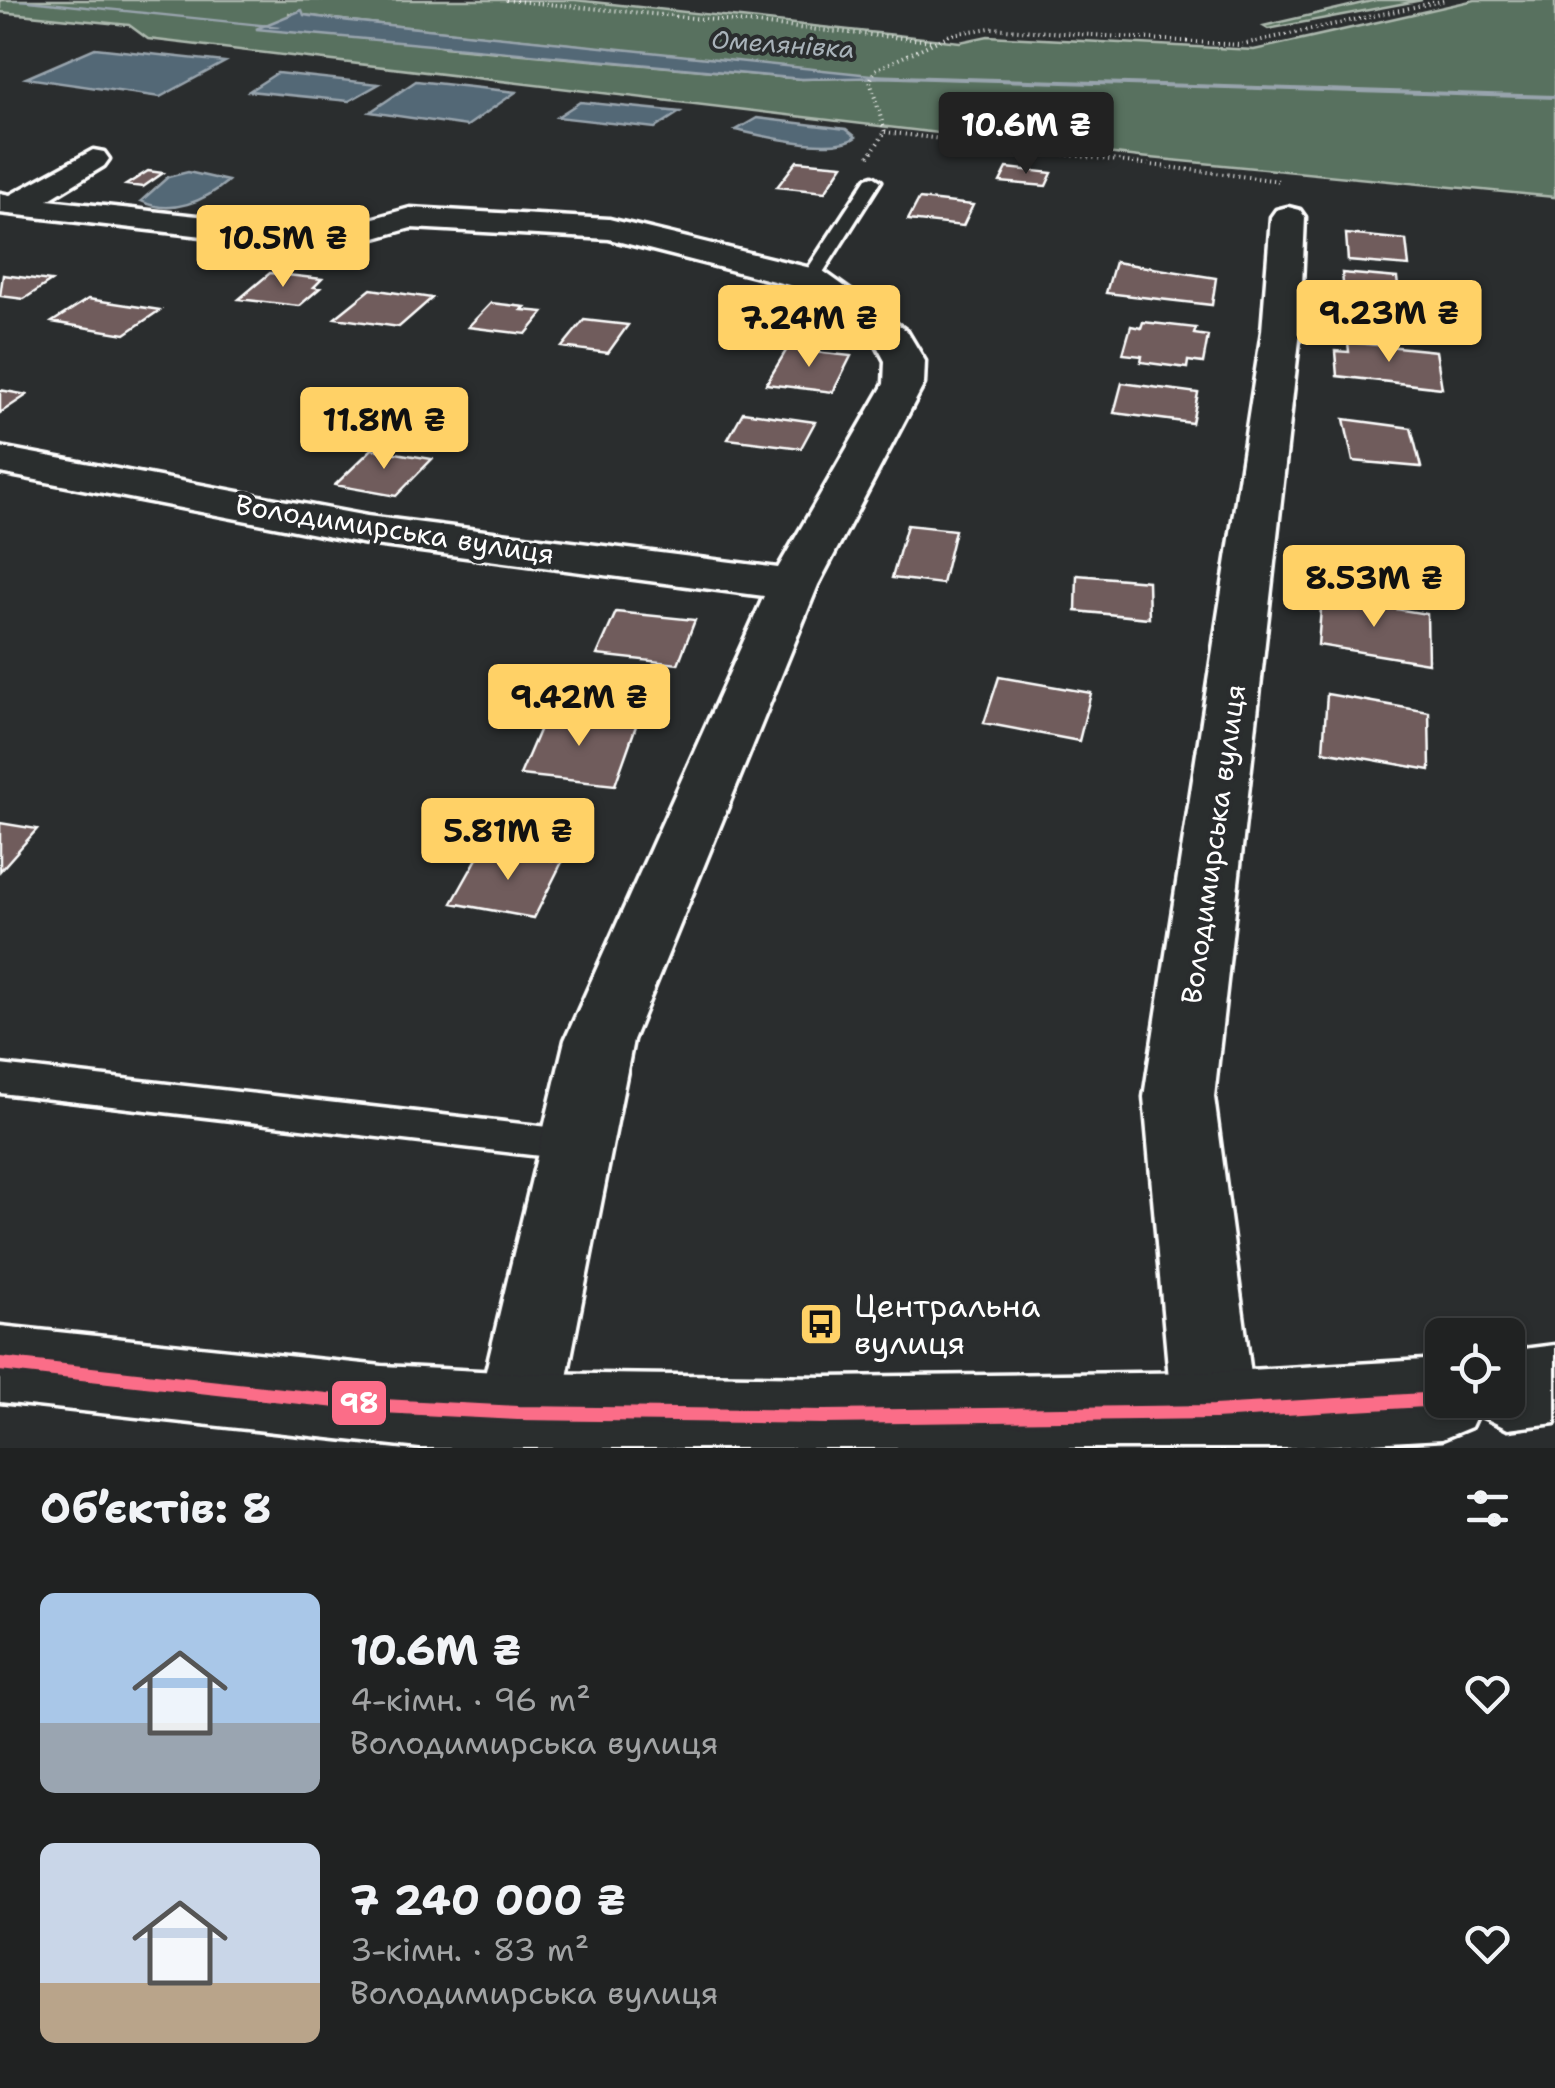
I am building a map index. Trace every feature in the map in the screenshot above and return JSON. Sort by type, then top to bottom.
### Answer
[{"type":"street","points":[[8,204],[93,160]]},
{"type":"street","points":[[8,204],[299,237],[348,236],[410,218],[609,229],[810,279],[893,339],[905,361],[904,384],[792,585],[599,1040],[518,1413]]},
{"type":"street","name":"Володимирська вулиця","points":[[1214,1412],[1179,1097],[1281,331],[1288,217]]},
{"type":"street","name":"Володимирська вулиця","points":[[0,460],[367,530],[792,585]]},
{"type":"street","points":[[0,1364],[376,1427],[518,1413],[825,1417],[1214,1412],[1425,1399]]},
{"type":"street","points":[[1525,1388],[1555,1384]]},
{"type":"lane","points":[[810,279],[873,180]]},
{"type":"lane","points":[[0,1080],[576,1146]]},
{"type":"path","points":[[506,0],[937,42]]},
{"type":"path","points":[[885,132],[870,81],[875,70],[937,42],[990,28],[1239,45],[1446,0]]},
{"type":"path","points":[[873,180],[867,159],[885,132]]},
{"type":"path","points":[[885,132],[1295,183],[1288,217]]},
{"type":"green space","points":[[0,0],[575,0],[960,42],[988,36],[1254,50],[1475,0],[1555,0],[1555,197],[1140,157],[148,39],[129,25],[0,12]],"holes":[[[288,13],[878,77],[802,79],[443,47]]]},
{"type":"green space","points":[[1376,0],[1422,0],[1268,29],[1263,26]]},
{"type":"water","points":[[302,10],[304,15],[350,21],[890,77],[802,79],[256,29]]},
{"type":"water","points":[[95,48],[225,62],[160,97],[26,78]]},
{"type":"water","points":[[277,73],[379,84],[349,101],[249,91]]},
{"type":"water","points":[[416,81],[516,92],[467,126],[370,112]]},
{"type":"water","points":[[580,102],[680,112],[655,128],[557,117]]},
{"type":"water","points":[[757,118],[846,129],[856,137],[845,142],[815,144],[736,130]]},
{"type":"water","points":[[188,172],[228,181],[209,195],[176,207],[141,201],[168,177]]},
{"type":"building","points":[[797,161],[843,165],[825,192],[777,187]]},
{"type":"building","points":[[1007,168],[1052,173],[1046,186],[1000,182]]},
{"type":"building","points":[[148,171],[163,173],[143,187],[126,185]]},
{"type":"building","points":[[919,199],[973,205],[963,226],[908,220]]},
{"type":"building","points":[[1346,234],[1406,240],[1409,266],[1348,261]]},
{"type":"building","points":[[1115,262],[1216,278],[1212,305],[1106,293]]},
{"type":"building","points":[[270,273],[322,279],[314,287],[320,288],[299,306],[239,299]]},
{"type":"building","points":[[1342,273],[1397,278],[1402,318],[1329,310],[1328,291],[1344,293]]},
{"type":"building","points":[[3,275],[51,281],[24,299],[0,296]]},
{"type":"building","points":[[371,289],[432,298],[399,327],[335,318]]},
{"type":"building","points":[[88,299],[160,310],[125,334],[52,322]]},
{"type":"building","points":[[491,303],[544,312],[526,334],[468,327]]},
{"type":"building","points":[[584,320],[628,325],[608,353],[562,347]]},
{"type":"building","points":[[1143,322],[1196,328],[1194,334],[1208,336],[1203,363],[1188,361],[1187,368],[1141,362],[1142,356],[1123,354],[1131,326],[1141,328]]},
{"type":"building","points":[[1348,342],[1436,351],[1442,388],[1337,376],[1335,351],[1349,352]]},
{"type":"building","points":[[787,349],[851,356],[833,392],[766,384]]},
{"type":"building","points":[[1122,383],[1198,393],[1192,423],[1114,413]]},
{"type":"building","points":[[0,390],[27,395],[0,413]]},
{"type":"building","points":[[743,412],[815,422],[801,448],[728,439]]},
{"type":"building","points":[[1344,419],[1411,428],[1421,467],[1353,461]]},
{"type":"building","points":[[372,449],[432,459],[396,496],[335,485]]},
{"type":"building","points":[[907,525],[955,530],[942,584],[892,578]]},
{"type":"building","points":[[1077,575],[1148,581],[1149,618],[1076,611]]},
{"type":"building","points":[[1322,597],[1427,614],[1428,663],[1318,645]]},
{"type":"building","points":[[616,612],[695,620],[678,664],[597,655]]},
{"type":"building","points":[[999,677],[1091,693],[1079,741],[984,723]]},
{"type":"building","points":[[1327,694],[1429,712],[1430,770],[1323,751]]},
{"type":"building","points":[[546,714],[637,723],[615,785],[520,775]]},
{"type":"building","points":[[0,823],[37,829],[0,871]]},
{"type":"building","points":[[483,848],[562,862],[534,918],[452,903]]},
{"type":"waterway","name":"Омелянівка","points":[[10,0],[278,26]]},
{"type":"waterway","name":"Омелянівка","points":[[869,76],[1555,97]]},
{"type":"transit line","name":"98","points":[[0,1364],[382,1406],[518,1413],[825,1417],[1214,1412],[1425,1400]]},
{"type":"place","name":"Центральна вулиця","points":[[821,1324]]}]
